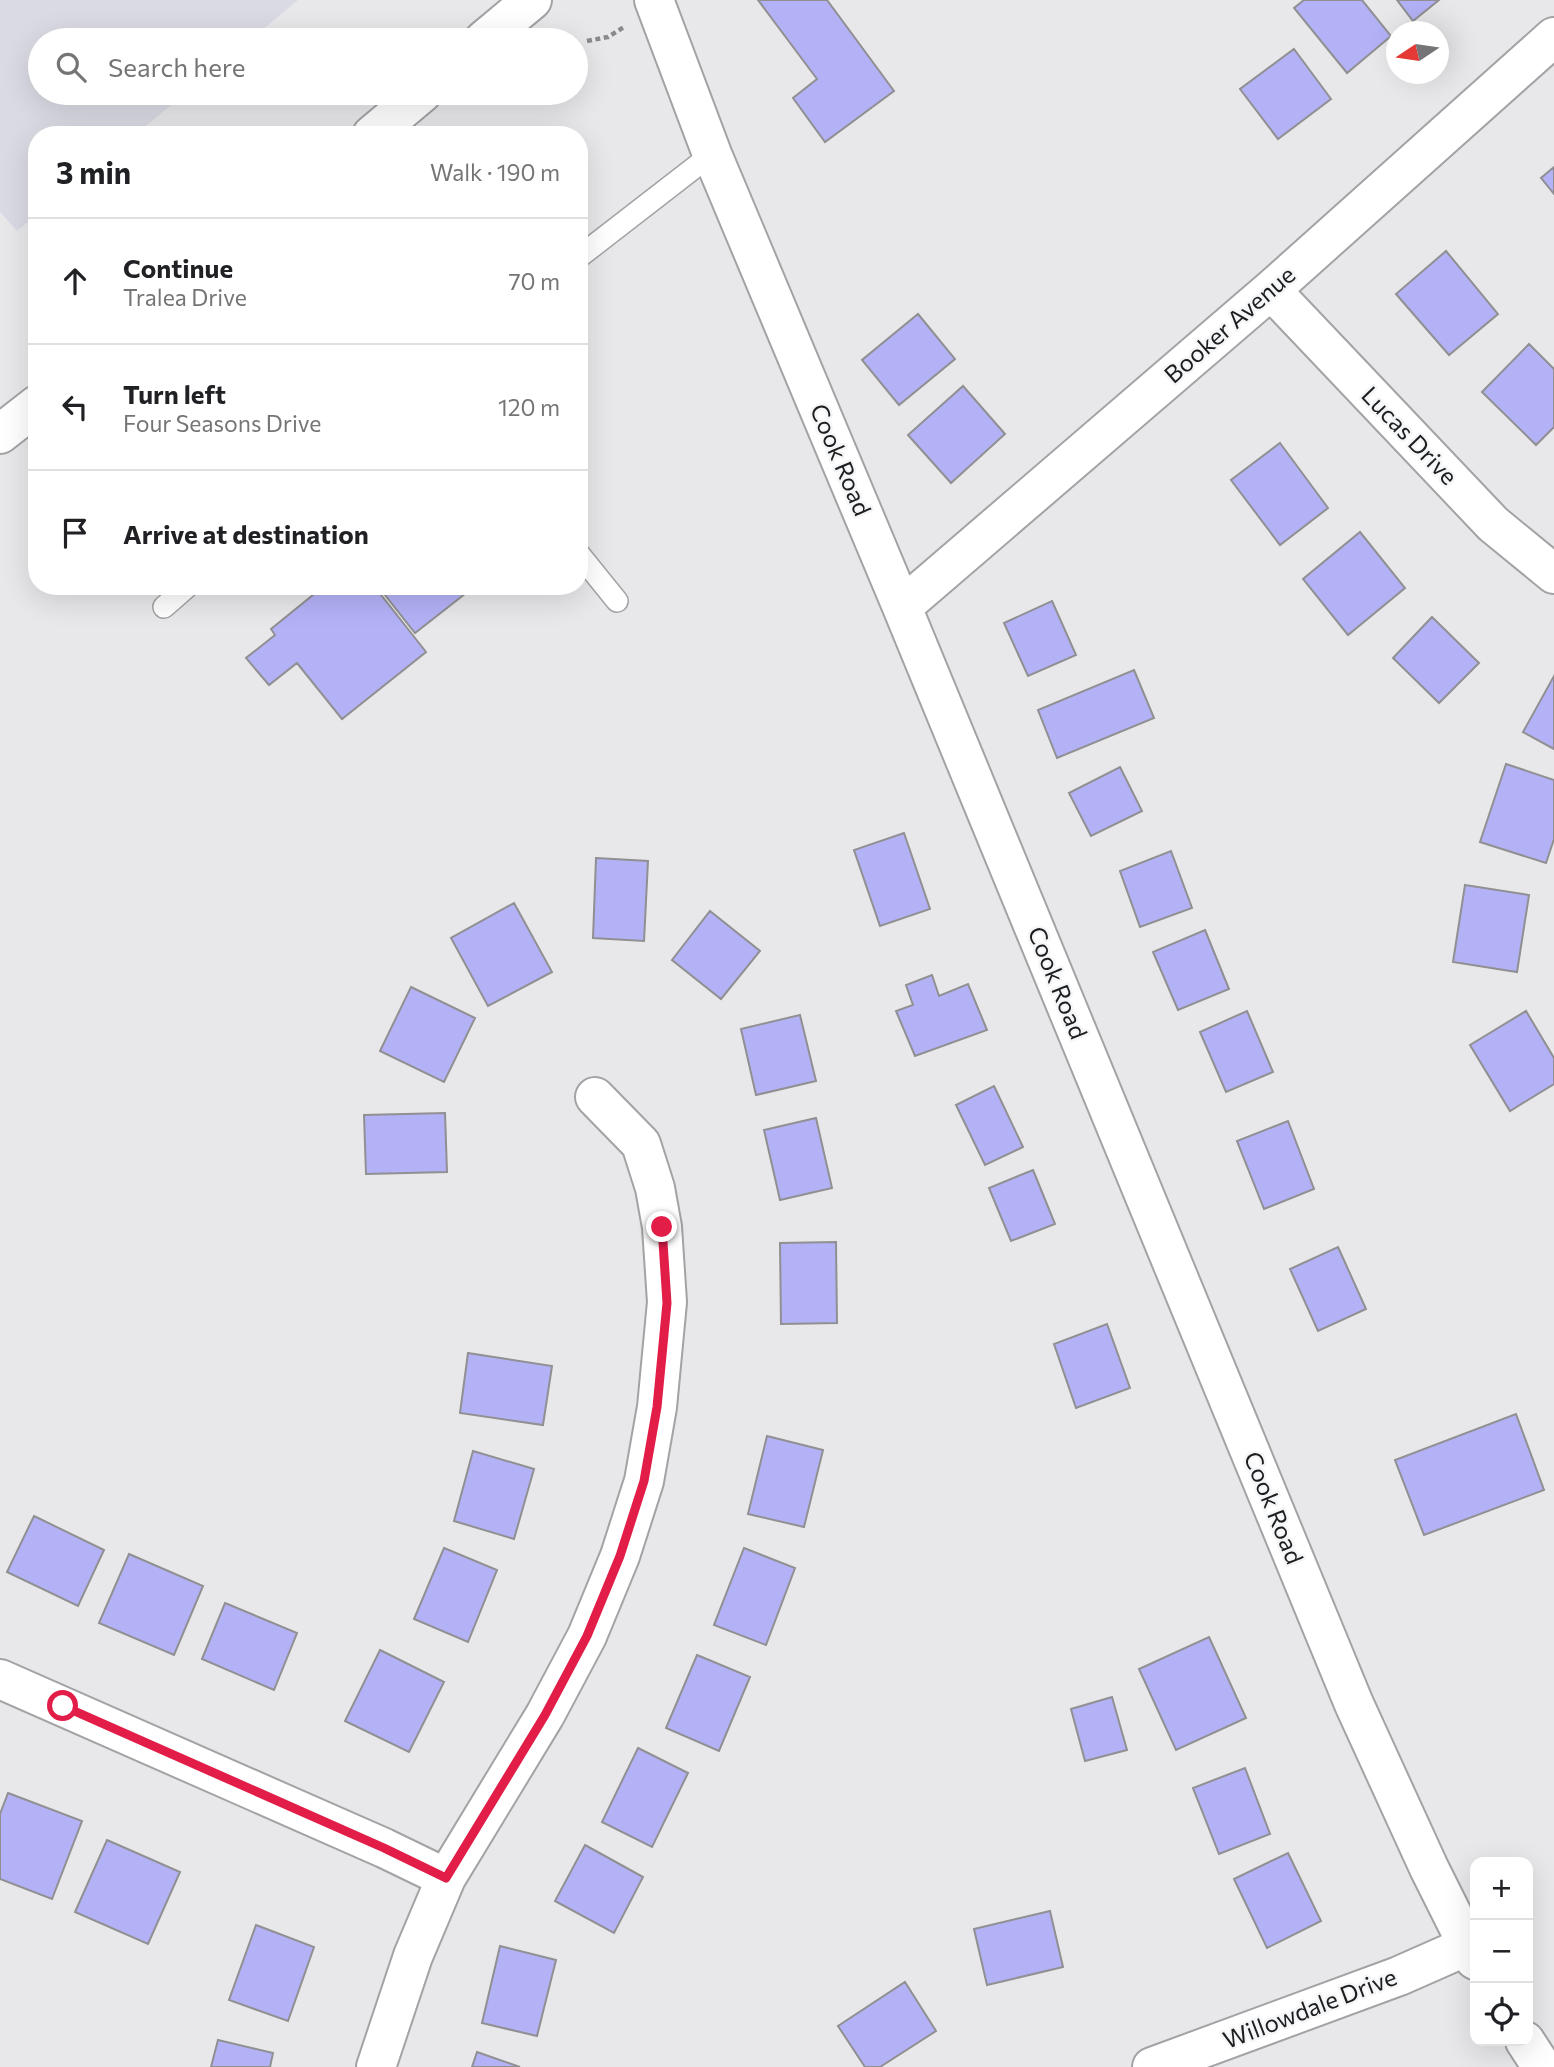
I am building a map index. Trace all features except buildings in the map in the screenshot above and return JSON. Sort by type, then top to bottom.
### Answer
[{"type":"street","points":[[498,28],[532,0]]},
{"type":"street","name":"Cook Road","points":[[654,0],[712,154],[902,607],[1353,1704],[1470,1951]]},
{"type":"street","name":"Booker Avenue","points":[[902,607],[1271,290],[1554,37]]},
{"type":"street","points":[[383,126],[408,105]]},
{"type":"street","name":"Lucas Drive","points":[[1271,290],[1493,523],[1554,574]]},
{"type":"street","points":[[0,434],[28,412]]},
{"type":"street","points":[[376,2067],[413,1956],[446,1878],[545,1715],[587,1636],[620,1556],[644,1481],[657,1407],[667,1303],[662,1227],[655,1188],[641,1144],[595,1097]]},
{"type":"street","points":[[0,1679],[384,1848],[446,1878]]},
{"type":"street","name":"Willowdale Drive","points":[[1152,2067],[1399,1976],[1470,1953]]},
{"type":"street","points":[[1528,2046],[1542,2067]]},
{"type":"lane","points":[[588,250],[712,154]]},
{"type":"lane","points":[[588,565],[617,601]]},
{"type":"lane","points":[[164,607],[178,595]]},
{"type":"path","points":[[588,41],[608,37],[625,26]]},
{"type":"shaded area","points":[[0,0],[298,0],[264,28],[28,28],[28,105],[171,105],[146,126],[28,126],[28,222],[17,231],[0,212]]},
{"type":"route","points":[[63,1706],[446,1878],[545,1715],[587,1636],[620,1556],[644,1481],[657,1407],[667,1303],[662,1227]]}]
